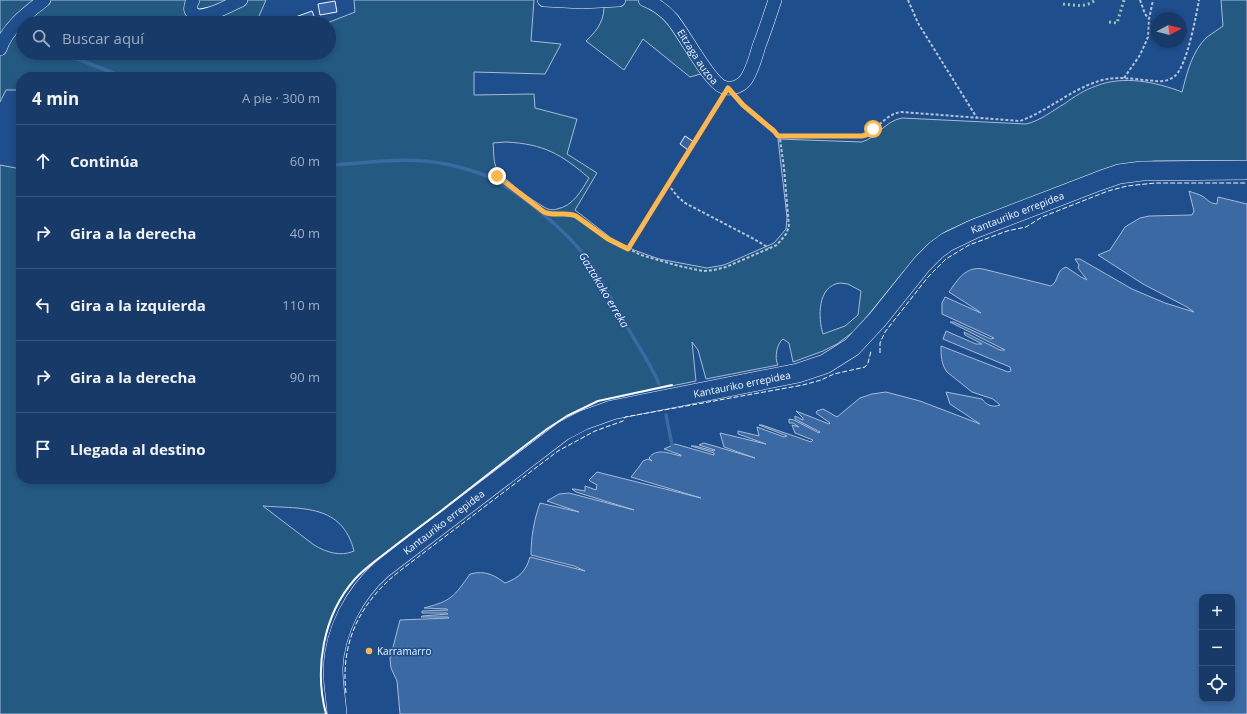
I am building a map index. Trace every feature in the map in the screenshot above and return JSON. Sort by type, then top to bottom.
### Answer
[{"type":"highway","name":"Kantauriko errepidea","points":[[337,714],[333,678],[336,647],[347,615],[364,588],[382,569],[567,429],[588,418],[612,410],[798,373],[825,364],[844,353],[862,337],[922,264],[944,244],[974,229],[1092,184],[1119,174],[1137,171],[1247,170]]},
{"type":"lane","points":[[25,16],[44,0]]},
{"type":"lane","points":[[193,0],[191,10],[193,14],[198,16],[213,12],[241,0]]},
{"type":"lane","points":[[544,0],[577,2],[619,0]]},
{"type":"lane","name":"Eitzaga auzoa","points":[[645,0],[655,4],[666,13],[677,26],[714,80],[723,87],[728,88],[738,86],[750,72],[775,0]]},
{"type":"lane","points":[[0,48],[5,38],[16,24]]},
{"type":"path","points":[[908,0],[918,22],[977,118]]},
{"type":"path","points":[[1140,0],[1143,11],[1149,19]]},
{"type":"path","points":[[1124,78],[1140,55],[1148,38],[1149,19],[1153,0]]},
{"type":"path","points":[[778,136],[862,136],[869,134],[889,116],[901,112],[1020,121],[1031,117],[1086,86],[1104,80],[1124,78],[1162,81],[1171,79],[1176,76],[1184,62],[1199,0]]},
{"type":"path","points":[[493,170],[500,179],[544,212],[576,216],[608,239],[628,249],[650,258],[696,270],[708,271],[726,267],[769,249],[779,243],[789,227],[782,147],[778,136],[743,105],[728,88],[628,249]]},
{"type":"path","points":[[668,184],[685,203],[752,238],[769,249]]},
{"type":"shaded area","points":[[0,0],[266,0],[259,16],[16,16],[16,60],[336,60],[336,19],[355,12],[354,0],[534,0],[531,41],[561,44],[545,74],[474,72],[474,95],[534,94],[535,108],[577,119],[567,154],[597,173],[575,210],[611,238],[634,250],[659,259],[707,268],[724,265],[774,243],[786,229],[787,217],[778,139],[862,142],[873,137],[891,122],[902,118],[1026,124],[1041,118],[1087,90],[1106,83],[1117,81],[1139,81],[1161,85],[1182,92],[1197,49],[1207,37],[1223,26],[1221,0],[1247,0],[1247,161],[1155,161],[1121,165],[969,221],[945,232],[904,271],[856,330],[837,344],[823,351],[793,362],[789,343],[783,339],[779,344],[777,351],[776,359],[778,365],[706,379],[698,350],[692,342],[696,381],[598,401],[567,416],[547,429],[394,546],[355,579],[344,593],[335,609],[324,643],[321,661],[321,679],[322,697],[326,714],[0,714],[0,165],[16,168],[16,484],[336,484],[336,72],[16,72],[16,90],[6,90],[0,102]],"holes":[[[493,143],[519,143],[542,148],[551,152],[570,163],[589,178],[583,188],[568,205],[552,210],[548,209],[519,190],[499,172],[494,161]],[[840,283],[848,284],[861,291],[858,315],[845,326],[823,334],[820,320],[823,296],[832,285]],[[263,506],[306,509],[319,512],[330,517],[340,525],[348,536],[354,551],[338,554],[323,550],[314,545]]]},
{"type":"shaded area","points":[[645,0],[655,4],[708,72],[690,77],[643,39],[624,70],[586,41],[598,28],[602,18],[604,1]]},
{"type":"shaded area","points":[[1189,191],[1201,195],[1214,204],[1217,204],[1218,197],[1247,204],[1247,714],[400,714],[397,681],[391,668],[390,659],[400,620],[449,618],[421,617],[448,614],[422,613],[422,611],[448,610],[424,608],[440,603],[451,597],[456,593],[470,574],[489,574],[505,583],[514,579],[524,570],[530,557],[585,571],[574,566],[531,555],[533,529],[540,503],[579,512],[547,501],[559,494],[569,493],[634,510],[576,492],[572,489],[585,491],[585,486],[596,490],[597,485],[589,480],[597,472],[701,498],[631,477],[643,461],[648,459],[652,461],[649,458],[656,453],[664,452],[681,456],[664,449],[675,444],[714,455],[714,453],[691,446],[715,450],[699,445],[704,443],[755,458],[724,447],[720,433],[766,444],[738,434],[738,431],[759,436],[757,427],[784,437],[787,436],[759,425],[811,442],[813,440],[795,433],[792,425],[799,427],[793,423],[789,423],[789,419],[794,420],[819,433],[820,432],[795,419],[795,416],[803,420],[803,418],[796,411],[829,424],[830,423],[816,413],[817,411],[823,409],[837,417],[860,398],[872,394],[886,392],[920,401],[980,424],[950,404],[946,392],[982,399],[992,406],[1000,405],[993,399],[972,392],[947,372],[942,363],[941,346],[1008,372],[1011,371],[1010,367],[943,339],[946,331],[976,344],[982,344],[965,335],[964,332],[1000,350],[1005,350],[950,322],[954,322],[991,339],[994,338],[942,314],[942,303],[945,297],[981,313],[949,292],[963,274],[972,270],[983,269],[1051,286],[1054,284],[1059,273],[1066,267],[1087,280],[1078,268],[1079,265],[1075,259],[1080,259],[1132,289],[1165,303],[1194,312],[1143,284],[1098,255],[1110,250],[1125,227],[1140,218],[1149,216],[1192,215],[1194,211]]},
{"type":"building","points":[[335,1],[337,12],[320,15],[318,4]]},
{"type":"building","points":[[312,11],[314,16],[298,16]]},
{"type":"building","points":[[685,136],[694,142],[688,150],[680,144]]},
{"type":"waterway","name":"Gaztakako erreka","points":[[80,60],[111,72]]},
{"type":"waterway","name":"Gaztakako erreka","points":[[336,165],[417,160],[457,166],[484,175],[502,184],[556,225],[588,260],[603,283],[659,384]]},
{"type":"waterway","name":"Gaztakako erreka","points":[[666,415],[672,445]]},
{"type":"hedge","points":[[1063,4],[1084,5],[1095,0]]},
{"type":"hedge","points":[[1109,22],[1117,23],[1124,0]]},
{"type":"fence","points":[[880,353],[880,343],[885,332],[928,277],[946,259],[969,245],[1007,231],[1026,227],[1042,217],[1108,191],[1127,186],[1155,183],[1247,183]]},
{"type":"fence","points":[[346,693],[346,656],[350,639],[364,609],[375,595],[401,570],[558,451],[595,431],[623,421],[625,417],[803,385],[821,380],[834,374],[865,367],[868,363],[871,351]]},
{"type":"wall","points":[[326,714],[322,697],[321,679],[321,661],[324,643],[335,609],[344,593],[361,573],[390,549],[547,429],[567,416],[598,401],[672,385]]},
{"type":"place","name":"Karramarro","points":[[369,651]]},
{"type":"route","points":[[497,176],[544,212],[548,214],[569,214],[576,216],[608,239],[628,249],[728,88],[743,105],[778,136],[862,136],[869,134],[873,129]]}]
